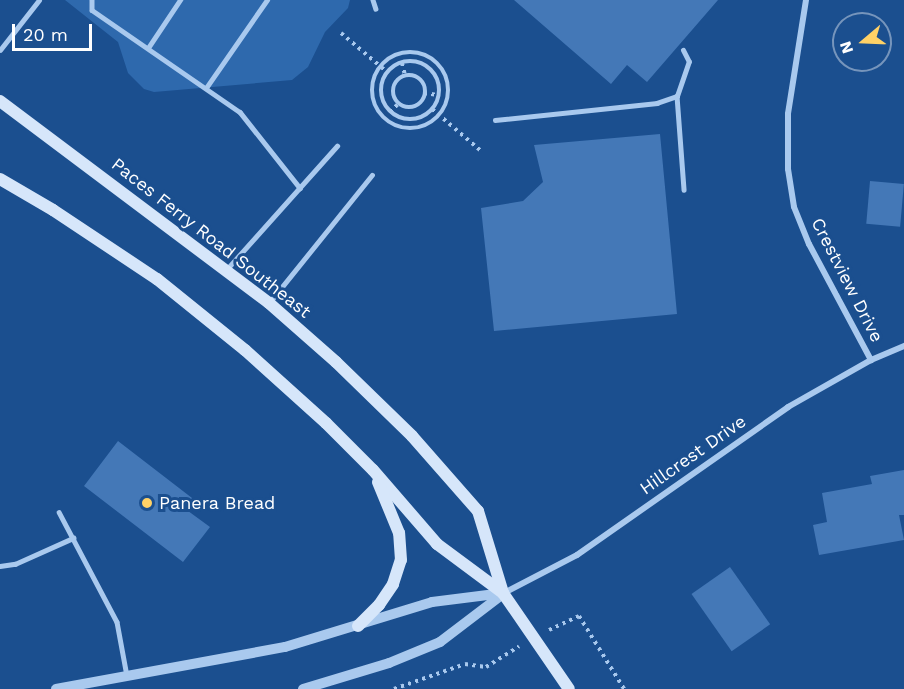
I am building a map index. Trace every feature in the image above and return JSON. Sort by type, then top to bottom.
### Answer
[{"type":"main road","name":"Paces Ferry Road Southeast","points":[[0,101],[227,269],[269,303],[336,362],[412,436],[478,511],[503,594],[569,689]]},
{"type":"main road","name":"Paces Ferry Road Southeast","points":[[0,179],[157,279],[245,350],[373,470],[436,544],[503,594]]},
{"type":"main road","points":[[358,626],[379,605],[393,584],[402,560],[399,533],[373,470]]},
{"type":"street","name":"Crestview Drive","points":[[806,0],[788,114],[788,169],[794,207],[809,244],[871,360]]},
{"type":"street","name":"Hillcrest Drive","points":[[503,594],[577,555],[765,422],[819,388],[871,360],[904,346]]},
{"type":"street","points":[[56,689],[285,646],[432,602],[503,594]]},
{"type":"street","points":[[303,689],[389,663],[440,642],[503,594]]},
{"type":"lane","points":[[0,51],[38,0]]},
{"type":"lane","points":[[92,0],[92,10],[240,112],[300,188]]},
{"type":"lane","points":[[147,48],[180,0]]},
{"type":"lane","points":[[206,88],[267,0]]},
{"type":"lane","points":[[374,0],[376,9]]},
{"type":"lane","points":[[683,50],[689,62],[677,96],[684,190]]},
{"type":"lane","points":[[495,120],[657,103],[677,96]]},
{"type":"lane","points":[[227,269],[337,146]]},
{"type":"lane","points":[[269,303],[372,175]]},
{"type":"lane","points":[[59,512],[117,622],[127,676]]},
{"type":"lane","points":[[0,566],[15,564],[73,538]]},
{"type":"path","points":[[341,33],[387,72]]},
{"type":"path","points":[[413,52],[437,63],[448,84],[447,96],[439,115],[428,124],[417,128],[405,128],[384,117],[376,106],[373,94],[374,81],[388,59],[413,52]]},
{"type":"path","points":[[414,61],[430,70],[436,78],[438,95],[432,109],[418,118],[408,119],[390,112],[381,96],[381,87],[387,72],[402,63],[414,61]]},
{"type":"path","points":[[402,63],[405,75]]},
{"type":"path","points":[[410,74],[419,79],[424,93],[415,106],[399,103],[393,95],[394,85],[405,75],[410,74]]},
{"type":"path","points":[[424,93],[438,95]]},
{"type":"path","points":[[390,112],[399,103]]},
{"type":"path","points":[[432,109],[480,150]]},
{"type":"shaded area","points":[[65,0],[350,0],[348,8],[325,32],[308,67],[292,80],[154,92],[144,89],[128,73],[118,42]]},
{"type":"building","points":[[514,0],[718,0],[647,82],[627,65],[611,84]]},
{"type":"building","points":[[660,134],[677,314],[494,331],[481,208],[523,201],[543,182],[534,145]]},
{"type":"building","points":[[870,181],[904,184],[900,227],[866,224]]},
{"type":"building","name":"Panera Bread","points":[[118,441],[192,498],[184,508],[210,527],[183,562],[84,486]]},
{"type":"building","points":[[904,470],[904,515],[899,515],[904,540],[819,555],[813,525],[827,522],[822,493],[872,484],[870,476]]},
{"type":"building","points":[[730,567],[770,624],[732,651],[691,594]]},
{"type":"place","name":"Panera Bread","points":[[147,503]]}]
